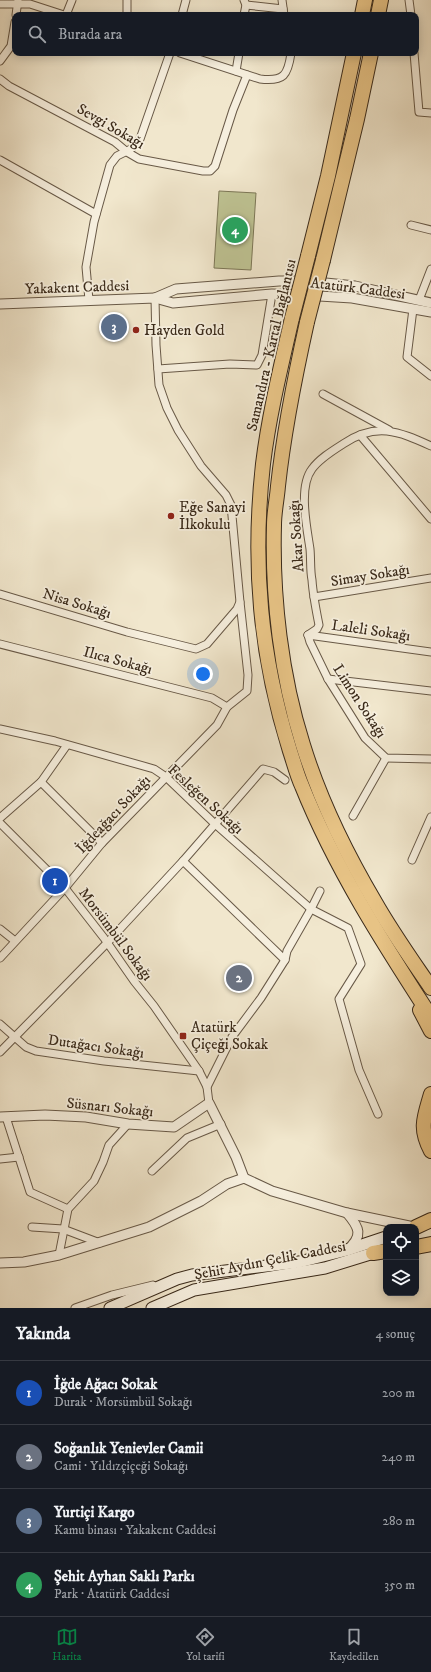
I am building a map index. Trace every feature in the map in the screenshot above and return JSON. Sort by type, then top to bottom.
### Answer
[{"type":"highway","points":[[363,12],[365,0]]},
{"type":"highway","points":[[379,12],[381,0]]},
{"type":"highway","name":"Samandıra - Kartal Bağlantısı","points":[[353,56],[328,176],[274,394],[263,463],[259,521],[258,581],[265,647],[279,715],[302,786],[342,872],[391,955],[431,1017]]},
{"type":"highway","name":"Samandıra - Kartal Bağlantısı","points":[[370,56],[356,126],[307,322],[288,410],[274,524],[275,586],[283,660],[292,707],[302,744],[318,788],[334,826],[375,903],[431,988]]},
{"type":"highway","points":[[391,955],[431,1031]]},
{"type":"highway","points":[[431,1094],[423,1121],[424,1138],[431,1151]]},
{"type":"highway","points":[[419,1226],[431,1222]]},
{"type":"highway","points":[[419,1246],[431,1244]]},
{"type":"main road","name":"Şehit Aydın Çelik Caddesi","points":[[110,1308],[177,1279],[192,1275],[299,1262],[347,1250],[383,1238]]},
{"type":"main road","points":[[419,1241],[431,1238]]},
{"type":"main road","name":"Şehit Aydın Çelik Caddesi","points":[[152,1308],[194,1290],[325,1268],[382,1251]]},
{"type":"street","points":[[66,12],[72,0]]},
{"type":"street","points":[[127,0],[127,12]]},
{"type":"street","points":[[183,12],[186,0]]},
{"type":"street","points":[[245,3],[284,12],[282,0]]},
{"type":"street","points":[[409,0],[411,12]]},
{"type":"street","points":[[16,12],[18,2]]},
{"type":"street","points":[[0,4],[18,2],[55,12]]},
{"type":"street","points":[[0,62],[11,46],[12,40]]},
{"type":"street","points":[[89,300],[86,267],[96,214],[110,165],[117,156],[127,152],[140,139],[169,56]]},
{"type":"street","points":[[189,56],[236,72],[269,81],[280,79],[288,70],[290,56]]},
{"type":"street","points":[[236,72],[239,56]]},
{"type":"street","points":[[414,56],[419,112],[431,113]]},
{"type":"street","name":"Sevgi Sokağı","points":[[0,79],[9,86],[115,142],[127,152],[139,159],[183,168],[210,171],[216,166],[233,110],[247,75]]},
{"type":"street","points":[[0,160],[96,214]]},
{"type":"street","points":[[411,225],[431,230]]},
{"type":"street","points":[[419,300],[431,269]]},
{"type":"street","name":"Atatürk Caddesi","points":[[155,298],[176,289],[306,281],[355,286],[431,303]]},
{"type":"street","points":[[158,368],[230,364],[257,365],[262,355],[272,294]]},
{"type":"street","name":"Atatürk Caddesi","points":[[155,298],[173,303],[272,294],[352,298],[431,312]]},
{"type":"street","points":[[155,298],[159,385],[167,408],[178,430],[201,466],[226,495],[231,505],[248,675],[247,691],[227,707]]},
{"type":"street","name":"Yakakent Caddesi","points":[[0,304],[155,298]]},
{"type":"street","points":[[413,309],[406,357],[431,376]]},
{"type":"street","points":[[323,394],[389,430]]},
{"type":"street","name":"Akar Sokağı","points":[[308,635],[317,629],[319,625],[314,597],[310,550],[305,521],[307,479],[312,469],[323,458],[352,438],[360,435],[389,430],[403,433],[431,446]]},
{"type":"street","points":[[360,435],[431,519]]},
{"type":"street","name":"Simay Sokağı","points":[[314,597],[431,578]]},
{"type":"street","name":"Nisa Sokağı","points":[[0,594],[196,649],[207,644],[230,618],[240,602]]},
{"type":"street","name":"Laleli Sokağı","points":[[308,635],[431,652]]},
{"type":"street","name":"Limon Sokağı","points":[[308,635],[328,679],[365,738],[386,758],[431,759]]},
{"type":"street","name":"Ilıca Sokağı","points":[[0,644],[212,698],[227,707]]},
{"type":"street","points":[[328,679],[431,691]]},
{"type":"street","name":"İğdeağacı Sokağı","points":[[0,958],[65,888],[102,843],[217,725],[227,707]]},
{"type":"street","name":"Fesleğen Sokağı","points":[[0,728],[67,744],[154,769],[166,777],[215,824],[311,909],[348,928],[361,964],[339,1000],[359,1070],[378,1114]]},
{"type":"street","points":[[0,818],[41,782],[67,744]]},
{"type":"street","points":[[353,816],[386,758]]},
{"type":"street","points":[[0,1052],[107,943],[183,861],[263,769],[274,772],[285,780]]},
{"type":"street","points":[[41,782],[102,843]]},
{"type":"street","points":[[412,860],[431,818]]},
{"type":"street","name":"Morsümbül Sokağı","points":[[0,823],[65,888],[158,1011],[199,1071],[207,1087]]},
{"type":"street","points":[[183,861],[285,960]]},
{"type":"street","points":[[320,891],[287,951],[285,960],[261,998],[232,1037],[207,1087],[209,1103],[221,1124],[244,1178],[272,1191],[347,1213],[401,1224]]},
{"type":"street","points":[[0,929],[15,942]]},
{"type":"street","name":"Dutağacı Sokağı","points":[[0,1024],[26,1047],[36,1051],[104,1061],[199,1071]]},
{"type":"street","name":"Süsnarı Sokağı","points":[[3,1117],[45,1115],[86,1117],[128,1124],[174,1127],[209,1103]]},
{"type":"street","points":[[3,1117],[19,1157],[30,1192],[68,1209]]},
{"type":"street","points":[[59,1255],[68,1209],[94,1181],[109,1145],[128,1124]]},
{"type":"street","points":[[152,1171],[187,1138],[221,1124]]},
{"type":"street","points":[[0,1159],[19,1157]]},
{"type":"street","points":[[0,1264],[24,1262],[59,1255],[149,1227],[201,1201],[227,1184],[244,1178]]},
{"type":"street","points":[[347,1213],[356,1224],[358,1236],[355,1243],[347,1250]]},
{"type":"street","points":[[32,1227],[63,1229],[100,1243]]},
{"type":"street","points":[[75,1308],[112,1295],[177,1279]]},
{"type":"green space","points":[[219,191],[256,193],[251,270],[214,268]]},
{"type":"place","name":"Şehit Ayhan Saklı Parkı","points":[[235,230]]},
{"type":"place","name":"Yurtiçi Kargo","points":[[114,327]]},
{"type":"place","name":"Hayden Gold","points":[[136,330]]},
{"type":"place","name":"Eğe Sanayi İlkokulu","points":[[171,516]]},
{"type":"place","name":"İğde Ağacı Sokak","points":[[55,881]]},
{"type":"place","name":"Soğanlık Yenievler Camii","points":[[239,978]]},
{"type":"place","name":"Atatürk Çiçeği Sokak","points":[[183,1036]]}]
